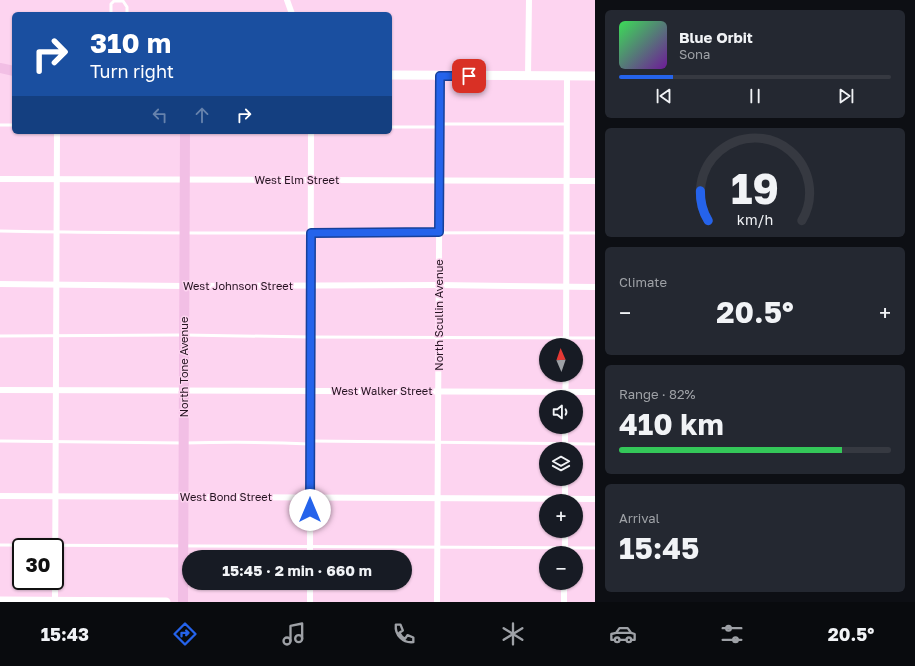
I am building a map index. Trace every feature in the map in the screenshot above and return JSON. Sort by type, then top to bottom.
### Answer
[{"type":"main road","points":[[0,68],[12,71]]},
{"type":"main road","name":"North Tone Avenue","points":[[183,602],[185,134]]},
{"type":"street","points":[[287,0],[291,12]]},
{"type":"street","points":[[528,76],[529,0]]},
{"type":"street","points":[[392,75],[595,76]]},
{"type":"street","name":"North Scullin Avenue","points":[[437,602],[440,76]]},
{"type":"street","points":[[566,338],[567,76]]},
{"type":"street","points":[[56,538],[57,134]]},
{"type":"street","points":[[310,550],[311,134]]},
{"type":"street","name":"West Elm Street","points":[[0,178],[595,181]]},
{"type":"street","name":"West Johnson Street","points":[[0,284],[184,286],[439,285],[595,287]]},
{"type":"street","name":"West Walker Street","points":[[0,390],[310,390],[539,393]]},
{"type":"street","name":"West Walker Street","points":[[583,393],[595,392]]},
{"type":"street","name":"West Bond Street","points":[[0,496],[539,500]]},
{"type":"street","name":"West Bond Street","points":[[583,499],[595,499]]},
{"type":"street","points":[[55,590],[55,602]]},
{"type":"street","points":[[310,590],[310,602]]},
{"type":"street","points":[[564,590],[564,602]]},
{"type":"street","points":[[0,601],[166,602]]},
{"type":"lane","points":[[111,12],[114,1],[123,1],[127,7],[127,12]]},
{"type":"lane","points":[[392,127],[567,124]]},
{"type":"lane","points":[[0,125],[12,125]]},
{"type":"lane","points":[[0,230],[57,232],[595,233]]},
{"type":"lane","points":[[0,336],[184,335],[539,338]]},
{"type":"lane","points":[[583,338],[595,338]]},
{"type":"lane","points":[[0,441],[438,443],[539,446]]},
{"type":"lane","points":[[583,445],[595,444]]},
{"type":"lane","points":[[0,545],[12,545]]},
{"type":"lane","points":[[64,545],[438,547],[539,549]]},
{"type":"lane","points":[[583,549],[595,548]]},
{"type":"route","points":[[310,510],[311,233],[439,232],[440,76],[469,76]]}]
